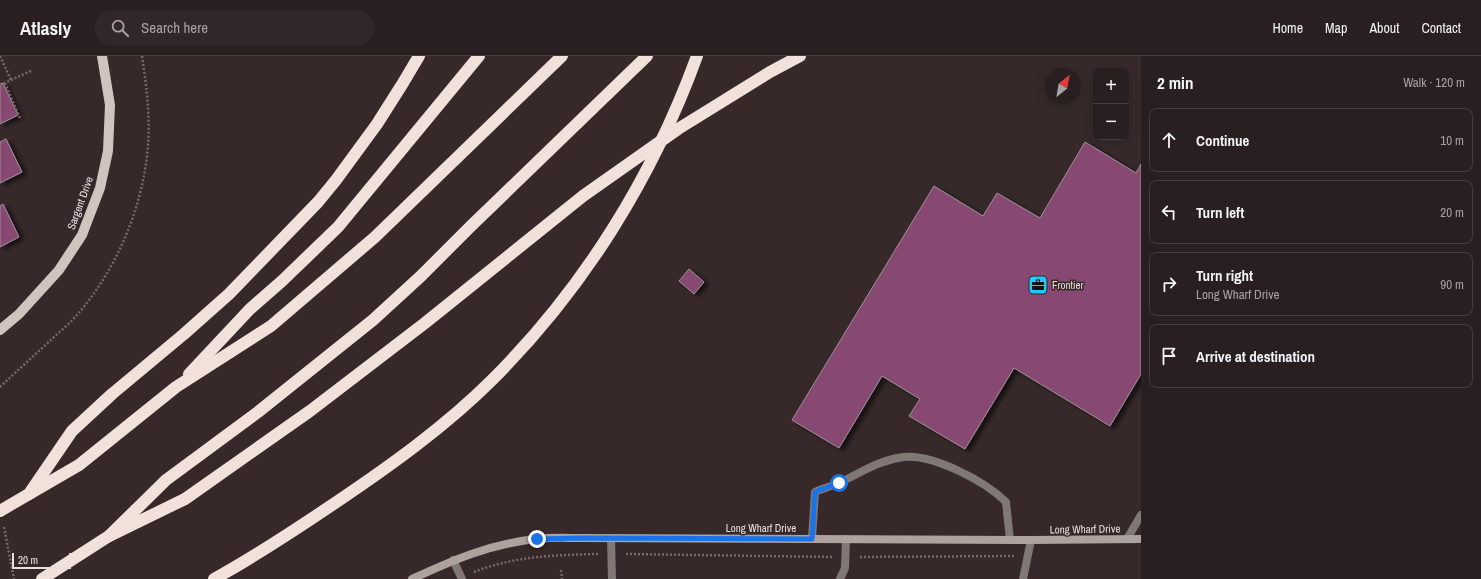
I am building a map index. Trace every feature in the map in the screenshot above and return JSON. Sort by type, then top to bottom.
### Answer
[{"type":"highway","points":[[28,494],[72,431],[112,394],[229,294],[318,202],[377,124],[418,56]]},
{"type":"highway","points":[[176,387],[250,309],[338,227],[479,56]]},
{"type":"highway","points":[[1,516],[28,494],[79,465],[176,387],[271,326],[375,237],[562,56]]},
{"type":"highway","points":[[42,579],[96,546],[109,536],[166,480],[258,412],[373,320],[421,276],[647,56]]},
{"type":"highway","points":[[214,579],[284,538],[366,482],[449,418],[492,380],[519,352],[581,277],[632,197],[673,117],[697,56]]},
{"type":"highway","points":[[109,536],[185,499],[310,411],[425,323],[583,196],[678,128],[770,72],[800,56]]},
{"type":"main road","name":"Sargent Drive","points":[[0,330],[19,314],[59,270],[82,235],[100,188],[108,151],[110,105],[102,56]]},
{"type":"main road","name":"Long Wharf Drive","points":[[412,579],[453,560],[489,548],[537,539],[1141,539]]},
{"type":"street","points":[[812,539],[815,492],[839,483],[874,464],[904,457],[920,458],[957,470],[998,494],[1006,502],[1010,540]]},
{"type":"street","points":[[1127,539],[1141,515]]},
{"type":"street","points":[[611,538],[612,579]]},
{"type":"street","points":[[840,579],[844,568],[846,539]]},
{"type":"street","points":[[1023,579],[1031,540]]},
{"type":"street","points":[[453,560],[462,578]]},
{"type":"path","points":[[0,56],[11,80]]},
{"type":"path","points":[[0,387],[77,316],[102,282],[119,250],[132,218],[141,186],[147,156],[148,99],[142,56]]},
{"type":"path","points":[[0,85],[31,71]]},
{"type":"path","points":[[4,83],[20,118]]},
{"type":"path","points":[[1,516],[14,579]]},
{"type":"path","points":[[462,578],[487,567],[517,560],[554,555],[611,554],[845,557],[1027,556]]},
{"type":"path","points":[[561,570],[562,579]]},
{"type":"building","points":[[3,83],[18,115],[0,124],[0,84]]},
{"type":"building","points":[[6,139],[22,172],[0,183],[0,142]]},
{"type":"building","points":[[1085,142],[1136,173],[1141,164],[1141,374],[1110,426],[1014,368],[965,449],[909,416],[920,399],[882,376],[839,448],[792,420],[934,186],[983,216],[997,193],[1040,218]]},
{"type":"building","points":[[3,204],[19,237],[0,247],[0,206]]},
{"type":"building","points":[[689,269],[704,282],[694,294],[679,281]]},
{"type":"place","name":"Frontier","points":[[1038,285]]},
{"type":"route","points":[[537,539],[812,539],[815,492],[822,488],[839,483]]}]
